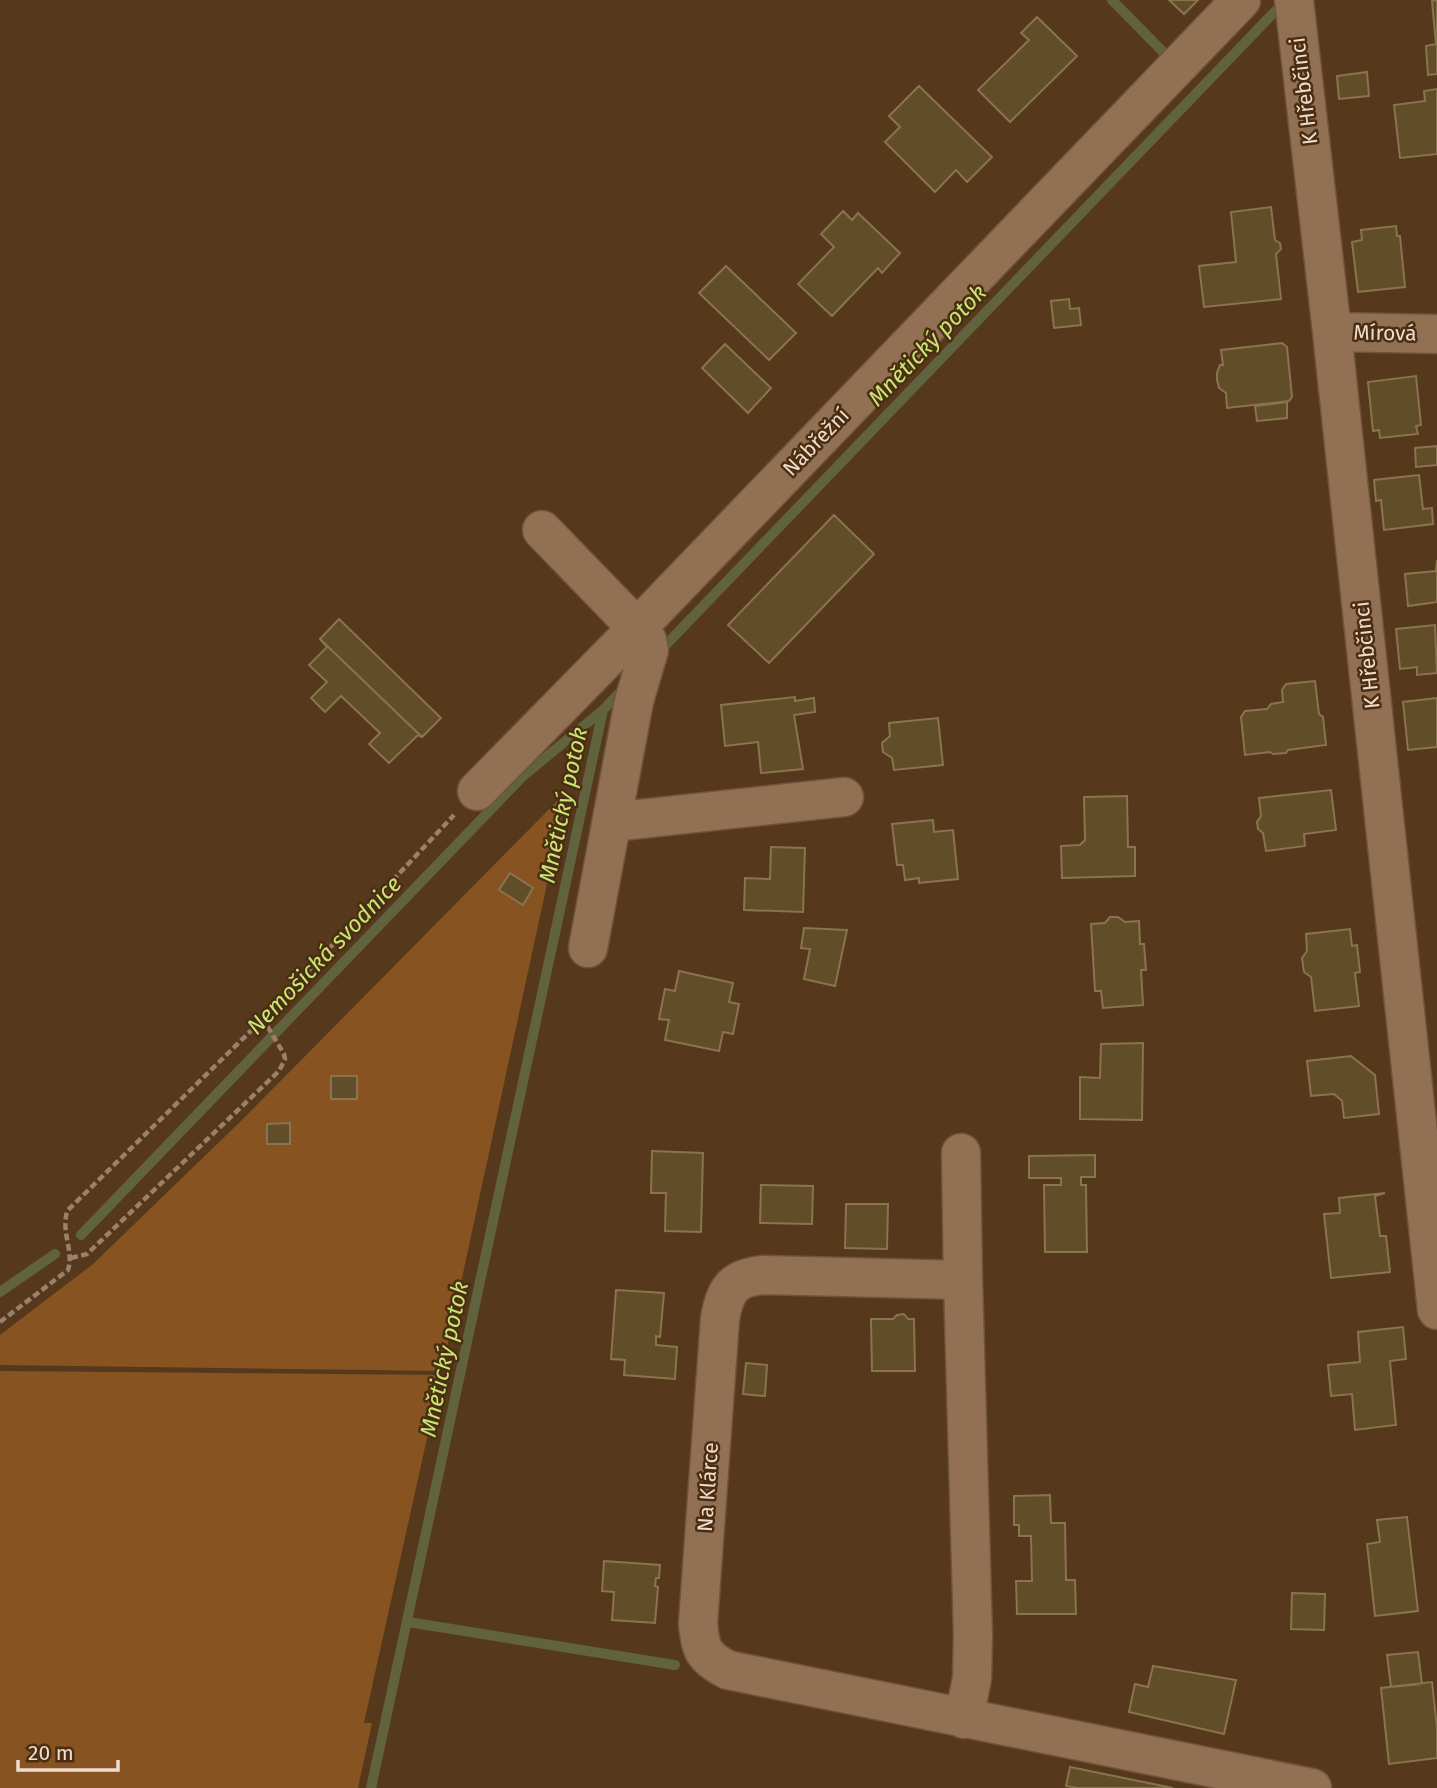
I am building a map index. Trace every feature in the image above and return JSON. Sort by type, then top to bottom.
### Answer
[{"type":"street","name":"Nábřežní","points":[[477,791],[1241,0]]},
{"type":"street","name":"K Hřebčinci","points":[[1294,2],[1427,1114],[1437,1310]]},
{"type":"street","name":"Mírová","points":[[1332,332],[1437,334]]},
{"type":"street","points":[[542,530],[648,640],[649,650],[634,701],[588,948]]},
{"type":"street","points":[[612,822],[845,797]]},
{"type":"street","points":[[961,1153],[973,1636],[972,1678],[964,1719]]},
{"type":"street","name":"Na Klárce","points":[[963,1280],[764,1275],[741,1280],[727,1294],[720,1319],[698,1623],[704,1653],[728,1670],[1312,1788]]},
{"type":"path","points":[[0,1322],[68,1270],[71,1258],[63,1225],[67,1211],[264,1021],[477,791]]},
{"type":"path","points":[[71,1258],[87,1254],[279,1071],[285,1059],[284,1054],[264,1021]]},
{"type":"shaded area","points":[[567,791],[442,1371],[0,1365],[0,1335],[93,1264],[243,1119]]},
{"type":"shaded area","points":[[0,1371],[441,1375],[364,1723],[372,1723],[358,1788],[0,1788]]},
{"type":"building","points":[[1169,0],[1198,0],[1184,14]]},
{"type":"building","points":[[1437,0],[1437,74],[1428,75],[1426,46],[1436,44],[1432,1]]},
{"type":"building","points":[[1037,17],[1077,56],[1010,122],[978,90],[1029,40],[1021,33]]},
{"type":"building","points":[[1367,72],[1369,96],[1339,99],[1337,76]]},
{"type":"building","points":[[919,86],[992,157],[967,182],[956,170],[935,192],[885,142],[900,127],[889,116]]},
{"type":"building","points":[[1437,89],[1437,154],[1400,158],[1394,105],[1425,101],[1424,91]]},
{"type":"building","points":[[1271,207],[1275,240],[1280,243],[1281,249],[1276,254],[1281,299],[1204,307],[1199,266],[1236,262],[1231,212]]},
{"type":"building","points":[[843,211],[852,220],[858,213],[900,253],[882,273],[878,268],[832,316],[798,284],[834,247],[821,234]]},
{"type":"building","points":[[1396,226],[1397,236],[1400,236],[1405,287],[1358,292],[1352,242],[1362,240],[1361,230]]},
{"type":"building","points":[[726,266],[796,333],[769,360],[699,293]]},
{"type":"building","points":[[1069,299],[1070,309],[1079,308],[1081,325],[1054,328],[1051,301]]},
{"type":"building","points":[[1282,343],[1287,347],[1292,397],[1289,401],[1227,408],[1226,393],[1219,388],[1217,380],[1220,365],[1223,365],[1221,350]]},
{"type":"building","points":[[725,344],[771,388],[748,413],[702,368]]},
{"type":"building","points":[[1416,376],[1421,425],[1416,426],[1418,434],[1380,438],[1379,430],[1373,431],[1368,382]]},
{"type":"building","points":[[1287,402],[1287,418],[1257,421],[1255,406]]},
{"type":"building","points":[[1437,446],[1437,465],[1416,467],[1415,448]]},
{"type":"building","points":[[1419,475],[1423,509],[1432,508],[1433,524],[1384,530],[1381,500],[1376,501],[1374,480]]},
{"type":"building","points":[[834,515],[874,554],[769,663],[728,625]]},
{"type":"building","points":[[1437,560],[1437,602],[1408,606],[1405,574],[1436,571]]},
{"type":"building","points":[[339,619],[441,718],[422,737],[320,639]]},
{"type":"building","points":[[1435,625],[1437,673],[1417,675],[1417,667],[1400,669],[1396,629]]},
{"type":"building","points":[[320,639],[422,737],[418,735],[389,763],[369,744],[380,733],[341,696],[325,712],[311,698],[327,682],[309,665],[327,647]]},
{"type":"building","points":[[1315,681],[1326,745],[1288,750],[1286,753],[1245,755],[1241,717],[1245,711],[1267,709],[1271,704],[1283,702],[1282,690],[1286,684]]},
{"type":"building","points":[[795,697],[795,701],[814,698],[815,712],[794,715],[803,769],[761,773],[758,742],[725,746],[721,705]]},
{"type":"building","points":[[1437,698],[1437,747],[1408,750],[1403,702]]},
{"type":"building","points":[[938,718],[943,765],[894,770],[892,758],[883,752],[882,743],[890,736],[889,723]]},
{"type":"building","points":[[1331,790],[1336,830],[1304,834],[1305,846],[1266,851],[1263,833],[1258,829],[1257,822],[1261,816],[1259,798]]},
{"type":"building","points":[[1127,796],[1128,847],[1135,847],[1135,876],[1062,878],[1061,846],[1080,845],[1085,840],[1084,797]]},
{"type":"building","points":[[933,820],[934,832],[953,830],[958,879],[919,883],[919,878],[905,880],[903,865],[897,865],[892,824]]},
{"type":"building","points":[[771,847],[805,848],[803,912],[744,910],[745,878],[770,879]]},
{"type":"building","points":[[510,873],[533,888],[523,905],[499,890]]},
{"type":"building","points":[[1110,917],[1118,917],[1125,922],[1139,921],[1140,944],[1144,944],[1146,970],[1141,970],[1143,1005],[1103,1008],[1101,991],[1095,991],[1091,924],[1105,923]]},
{"type":"building","points":[[804,928],[847,930],[835,986],[804,979],[810,949],[801,948]]},
{"type":"building","points":[[1350,929],[1352,946],[1357,945],[1360,972],[1355,973],[1359,1006],[1315,1011],[1311,977],[1304,972],[1302,958],[1307,951],[1306,934]]},
{"type":"building","points":[[679,971],[733,983],[729,1002],[739,1004],[733,1034],[723,1032],[719,1051],[665,1040],[669,1020],[659,1019],[665,989],[675,991]]},
{"type":"building","points":[[1143,1043],[1142,1120],[1080,1119],[1080,1077],[1100,1078],[1101,1044]]},
{"type":"building","points":[[1351,1056],[1375,1075],[1379,1114],[1344,1118],[1342,1101],[1334,1094],[1311,1096],[1307,1061]]},
{"type":"building","points":[[331,1076],[357,1076],[357,1099],[331,1099]]},
{"type":"building","points":[[290,1123],[290,1144],[267,1144],[267,1124]]},
{"type":"building","points":[[652,1151],[703,1153],[701,1232],[665,1231],[666,1193],[651,1193]]},
{"type":"building","points":[[1095,1155],[1095,1177],[1081,1177],[1081,1185],[1086,1185],[1087,1252],[1045,1252],[1044,1185],[1061,1185],[1061,1178],[1029,1178],[1029,1156]]},
{"type":"building","points":[[761,1185],[813,1186],[812,1224],[760,1223]]},
{"type":"building","points":[[1385,1193],[1375,1196],[1380,1236],[1386,1236],[1390,1272],[1331,1278],[1324,1214],[1340,1213],[1339,1198]]},
{"type":"building","points":[[846,1204],[888,1204],[887,1249],[845,1248]]},
{"type":"building","points":[[616,1290],[664,1293],[660,1337],[656,1336],[656,1345],[677,1347],[675,1379],[624,1375],[625,1360],[611,1359]]},
{"type":"building","points":[[904,1314],[908,1319],[914,1319],[915,1371],[872,1371],[871,1319],[893,1319]]},
{"type":"building","points":[[1403,1327],[1406,1359],[1390,1361],[1396,1425],[1355,1430],[1352,1394],[1331,1396],[1328,1365],[1360,1362],[1358,1332]]},
{"type":"building","points":[[746,1363],[767,1365],[765,1396],[743,1394]]},
{"type":"building","points":[[1050,1495],[1051,1523],[1065,1523],[1066,1580],[1075,1580],[1076,1614],[1017,1614],[1016,1581],[1032,1581],[1031,1536],[1019,1536],[1019,1525],[1014,1525],[1014,1496]]},
{"type":"building","points":[[1407,1517],[1418,1611],[1375,1616],[1367,1544],[1380,1542],[1377,1520]]},
{"type":"building","points":[[604,1561],[660,1565],[655,1586],[658,1587],[655,1623],[612,1620],[614,1592],[602,1591]]},
{"type":"building","points":[[1292,1593],[1325,1594],[1324,1630],[1291,1629]]},
{"type":"building","points":[[1418,1652],[1422,1684],[1391,1687],[1387,1655]]},
{"type":"building","points":[[1153,1666],[1236,1680],[1224,1734],[1129,1712],[1135,1684],[1148,1687]]},
{"type":"building","points":[[1432,1682],[1437,1758],[1389,1764],[1381,1688]]},
{"type":"building","points":[[1070,1767],[1173,1788],[1066,1786]]},
{"type":"waterway","points":[[1112,0],[1173,62]]},
{"type":"waterway","name":"Mnětický potok","points":[[659,652],[1284,2]]},
{"type":"waterway","name":"Mnětický potok","points":[[371,1788],[603,710],[624,688]]},
{"type":"waterway","name":"Nemošická svodnice","points":[[81,1235],[522,777],[603,710]]},
{"type":"waterway","name":"Nemošická svodnice","points":[[0,1292],[55,1254]]},
{"type":"waterway","points":[[408,1622],[675,1665]]}]
